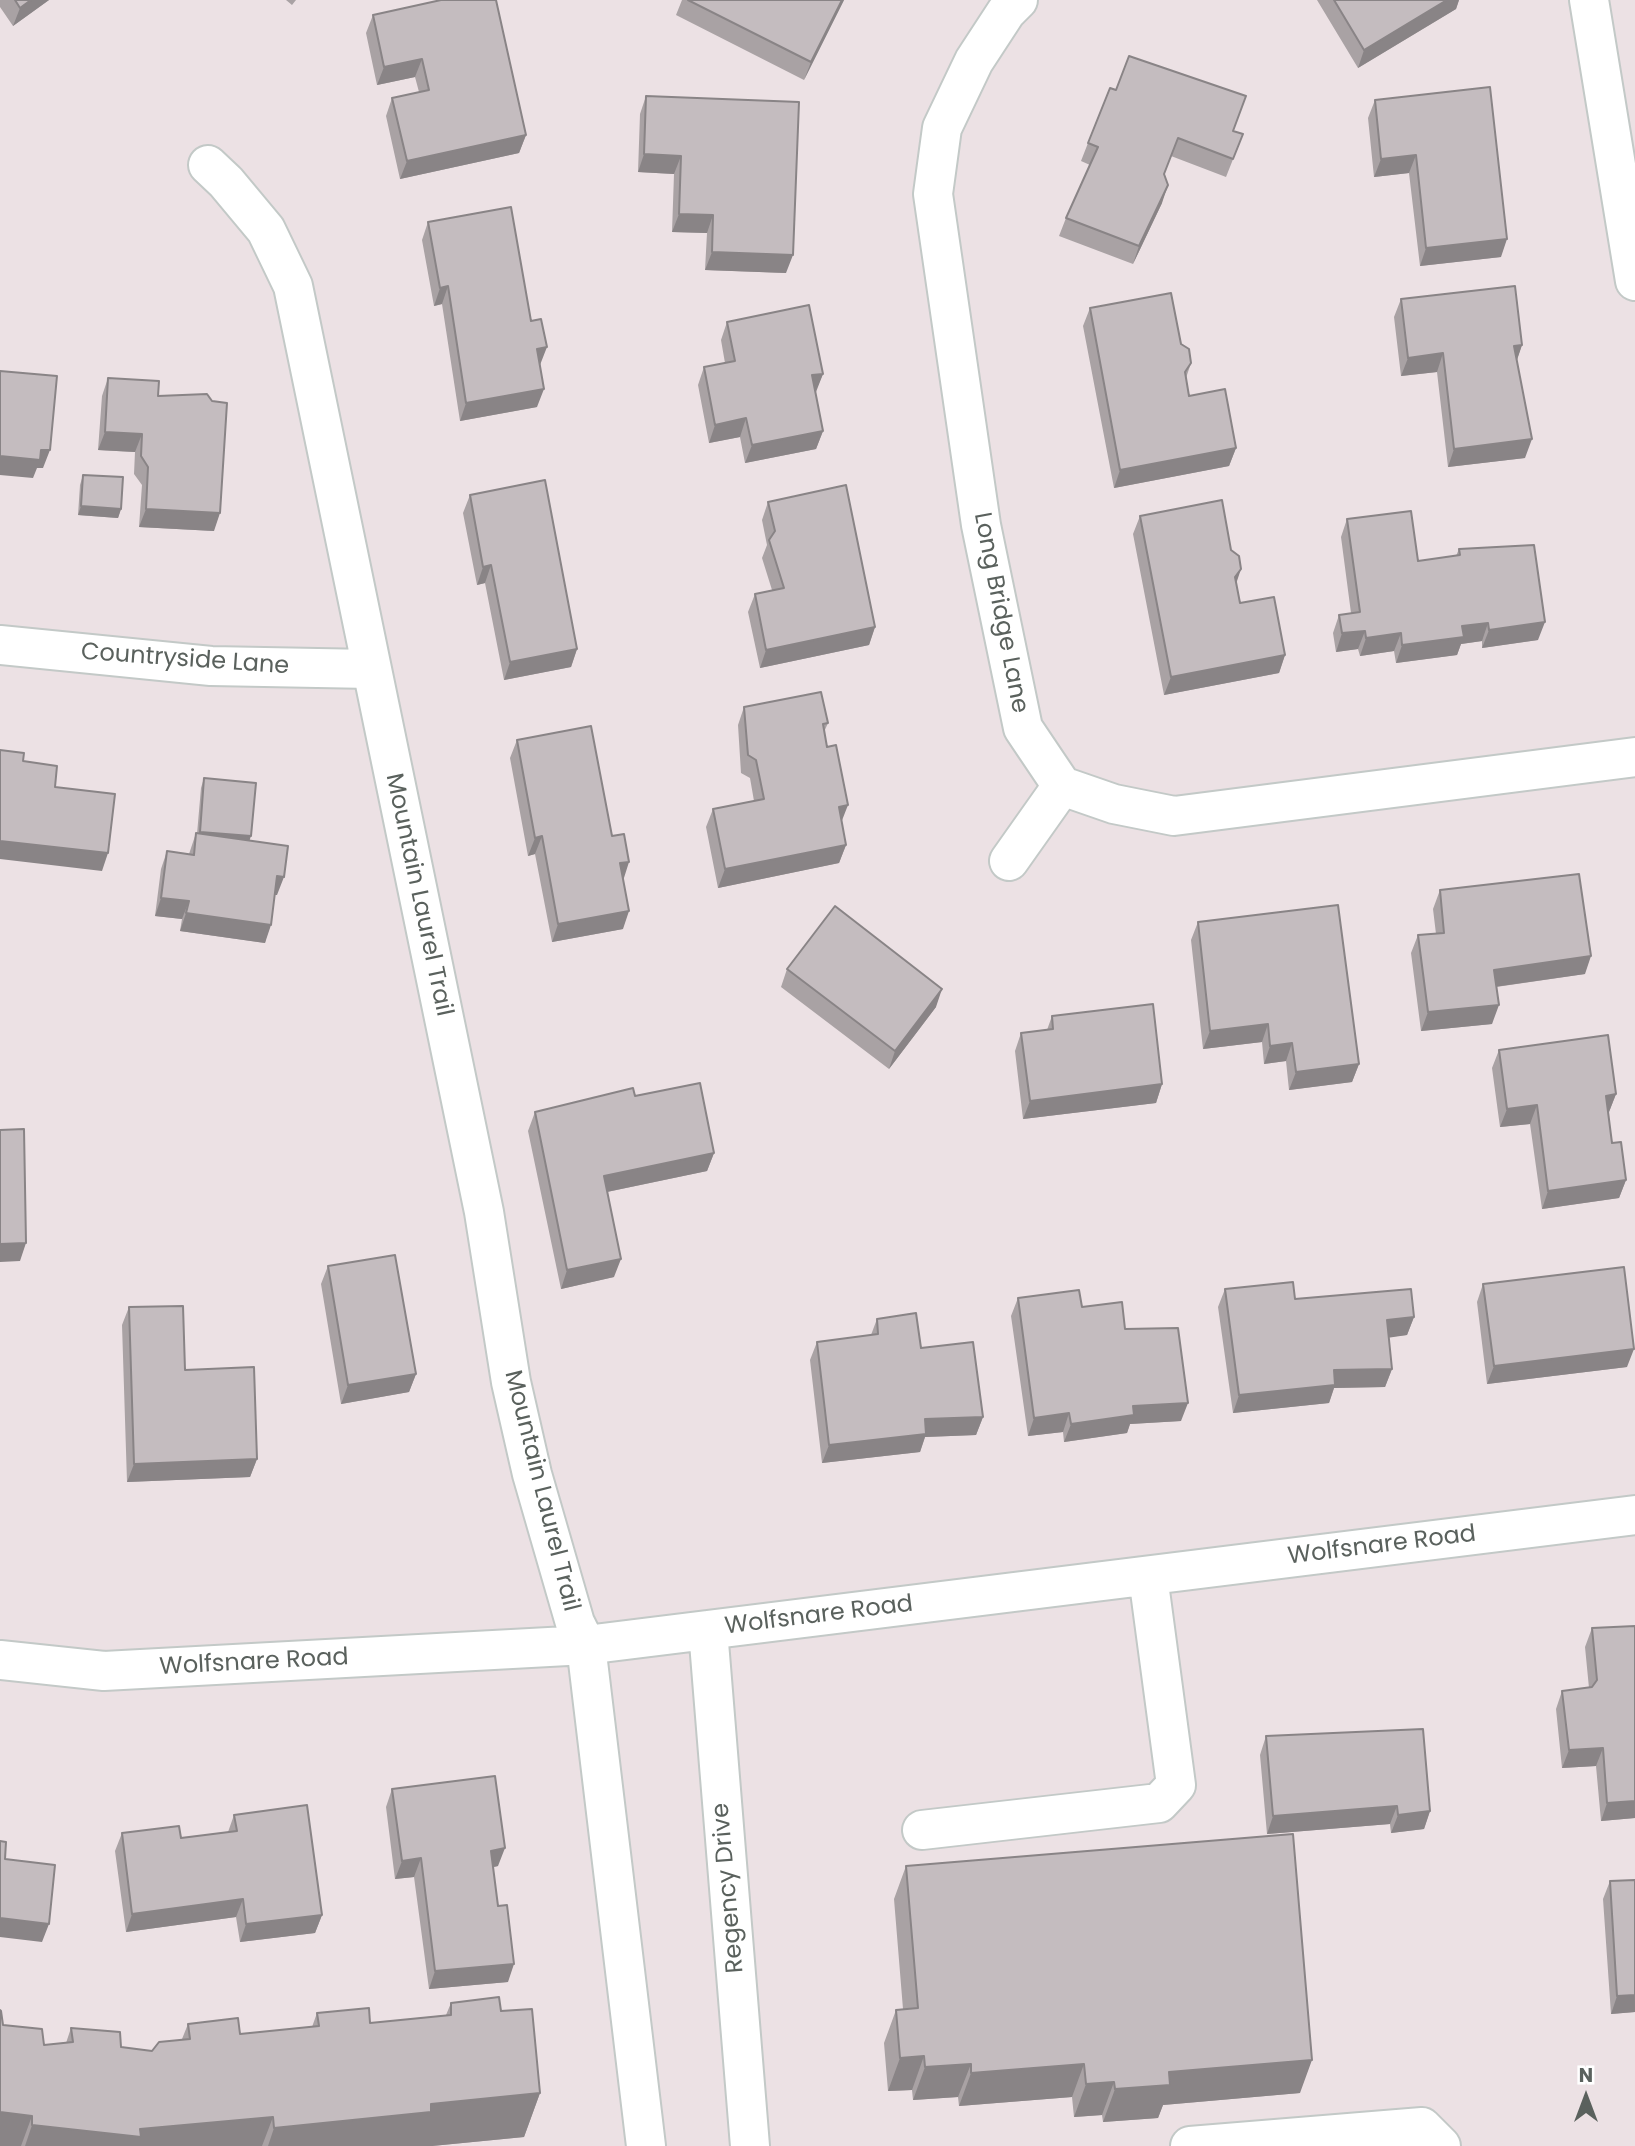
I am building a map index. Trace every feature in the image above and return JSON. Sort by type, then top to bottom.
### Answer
[{"type":"street","name":"Long Bridge Lane","points":[[1018,0],[1006,12],[974,61],[942,128],[933,194],[981,525],[1023,728],[1062,786]]},
{"type":"street","points":[[1589,0],[1635,281]]},
{"type":"street","name":"Mountain Laurel Trail","points":[[208,165],[226,182],[266,230],[293,286],[484,1212],[511,1382],[536,1487],[575,1623],[586,1645]]},
{"type":"street","name":"Countryside Lane","points":[[0,645],[211,666],[371,669]]},
{"type":"street","points":[[1009,861],[1062,786],[1114,804],[1174,816],[1635,757]]},
{"type":"street","name":"Wolfsnare Road","points":[[0,1660],[104,1671],[586,1645],[1635,1515]]},
{"type":"street","points":[[922,1830],[1159,1803],[1176,1785],[1148,1576]]},
{"type":"street","name":"Regency Drive","points":[[708,1630],[750,2146]]},
{"type":"street","points":[[586,1645],[646,2146]]},
{"type":"street","points":[[1190,2146],[1422,2127],[1441,2146]]},
{"type":"building","points":[[15,0],[31,0],[20,8]]},
{"type":"building","points":[[441,0],[496,0],[526,135],[407,161],[392,98],[429,90],[422,59],[384,67],[373,15]]},
{"type":"building","points":[[688,0],[842,0],[811,62]]},
{"type":"building","points":[[1334,0],[1447,0],[1364,50]]},
{"type":"building","points":[[1129,56],[1246,96],[1233,131],[1243,134],[1233,159],[1178,138],[1164,174],[1168,185],[1139,246],[1066,218],[1098,147],[1088,143],[1110,88],[1116,90]]},
{"type":"building","points":[[1490,87],[1507,239],[1426,248],[1416,155],[1381,159],[1375,100]]},
{"type":"building","points":[[646,96],[799,102],[793,255],[712,252],[713,215],[679,214],[681,156],[644,154]]},
{"type":"building","points":[[511,207],[531,321],[541,319],[547,347],[537,349],[544,389],[466,403],[448,286],[440,288],[428,222]]},
{"type":"building","points":[[1515,286],[1522,345],[1514,346],[1532,439],[1454,449],[1443,353],[1408,358],[1401,299]]},
{"type":"building","points":[[1171,293],[1181,344],[1189,349],[1191,363],[1185,372],[1189,396],[1225,389],[1236,448],[1120,470],[1090,308]]},
{"type":"building","points":[[809,305],[823,374],[812,375],[823,431],[752,445],[746,418],[715,425],[704,367],[735,361],[727,322]]},
{"type":"building","points":[[0,371],[57,376],[50,450],[41,450],[40,460],[0,456]]},
{"type":"building","points":[[108,378],[159,381],[158,396],[207,394],[212,401],[227,403],[220,513],[146,509],[148,467],[141,456],[142,434],[105,432]]},
{"type":"building","points":[[83,475],[123,477],[121,509],[81,506]]},
{"type":"building","points":[[545,480],[577,649],[510,662],[491,565],[483,567],[470,495]]},
{"type":"building","points":[[846,485],[875,627],[766,650],[755,594],[784,588],[769,540],[775,531],[768,502]]},
{"type":"building","points":[[1222,500],[1231,550],[1239,556],[1241,569],[1235,577],[1240,603],[1274,597],[1285,655],[1171,677],[1140,516]]},
{"type":"building","points":[[1411,511],[1418,561],[1460,555],[1459,549],[1534,545],[1545,622],[1489,630],[1488,623],[1462,626],[1464,637],[1402,645],[1401,633],[1366,638],[1365,631],[1342,633],[1339,615],[1360,612],[1347,519]]},
{"type":"building","points":[[821,692],[828,723],[823,724],[827,747],[836,745],[848,805],[839,807],[846,845],[725,869],[713,809],[764,799],[756,760],[748,755],[744,707]]},
{"type":"building","points":[[591,726],[612,836],[624,834],[629,862],[620,863],[629,911],[558,924],[542,836],[535,838],[517,740]]},
{"type":"building","points":[[0,750],[24,753],[23,761],[57,766],[55,787],[115,794],[108,853],[0,841]]},
{"type":"building","points":[[204,778],[256,783],[251,836],[200,832]]},
{"type":"building","points":[[196,833],[288,846],[284,877],[277,876],[271,925],[186,913],[189,901],[161,898],[167,851],[194,855]]},
{"type":"building","points":[[1579,874],[1591,956],[1494,970],[1499,1005],[1428,1012],[1418,935],[1444,933],[1440,890]]},
{"type":"building","points":[[1338,905],[1359,1064],[1296,1072],[1292,1043],[1270,1046],[1268,1024],[1210,1031],[1198,922]]},
{"type":"building","points":[[835,906],[942,989],[895,1051],[787,969]]},
{"type":"building","points":[[1153,1004],[1162,1084],[1030,1101],[1021,1033],[1053,1029],[1052,1016]]},
{"type":"building","points":[[1608,1035],[1616,1094],[1606,1096],[1612,1143],[1621,1142],[1626,1180],[1548,1191],[1537,1105],[1507,1109],[1499,1050]]},
{"type":"building","points":[[700,1083],[714,1153],[604,1176],[621,1259],[567,1270],[535,1112],[633,1088],[635,1096]]},
{"type":"building","points":[[24,1129],[26,1243],[0,1244],[0,1130]]},
{"type":"building","points":[[395,1255],[416,1374],[348,1385],[328,1266]]},
{"type":"building","points":[[1624,1267],[1634,1349],[1494,1366],[1483,1284]]},
{"type":"building","points":[[1293,1282],[1295,1299],[1411,1289],[1414,1317],[1387,1320],[1392,1369],[1334,1370],[1335,1385],[1239,1395],[1225,1289]]},
{"type":"building","points":[[1079,1290],[1082,1307],[1122,1302],[1125,1329],[1178,1328],[1188,1403],[1133,1406],[1134,1415],[1071,1424],[1069,1413],[1034,1418],[1018,1298]]},
{"type":"building","points":[[183,1306],[185,1370],[254,1367],[257,1459],[134,1464],[129,1307]]},
{"type":"building","points":[[916,1313],[921,1348],[973,1342],[983,1417],[925,1419],[926,1434],[829,1445],[817,1342],[878,1334],[877,1319]]},
{"type":"building","points":[[1635,1626],[1635,1801],[1607,1803],[1603,1748],[1569,1750],[1562,1691],[1592,1687],[1597,1680],[1592,1628]]},
{"type":"building","points":[[1423,1729],[1430,1811],[1398,1815],[1397,1806],[1273,1816],[1266,1736]]},
{"type":"building","points":[[495,1776],[505,1848],[491,1851],[498,1906],[507,1905],[514,1964],[435,1971],[421,1858],[402,1861],[392,1789]]},
{"type":"building","points":[[307,1805],[322,1915],[246,1924],[243,1899],[132,1914],[122,1833],[179,1826],[181,1838],[237,1831],[234,1815]]},
{"type":"building","points":[[1293,1834],[1312,2060],[1169,2072],[1170,2085],[1115,2089],[1114,2082],[1086,2084],[1084,2064],[971,2073],[971,2064],[925,2067],[924,2056],[900,2058],[896,2010],[918,2008],[906,1866]]},
{"type":"building","points":[[0,1841],[6,1842],[5,1859],[55,1865],[49,1924],[0,1918]]},
{"type":"building","points":[[1635,1880],[1635,1995],[1617,1996],[1610,1881]]},
{"type":"building","points":[[499,1997],[501,2011],[532,2009],[540,2093],[431,2104],[431,2112],[274,2128],[273,2117],[140,2129],[141,2137],[32,2125],[32,2116],[0,2112],[0,2010],[3,2025],[42,2029],[44,2045],[73,2042],[71,2028],[120,2032],[121,2047],[152,2051],[159,2042],[190,2039],[188,2024],[238,2018],[240,2034],[319,2026],[317,2013],[369,2008],[370,2023],[451,2015],[451,2003]]}]
